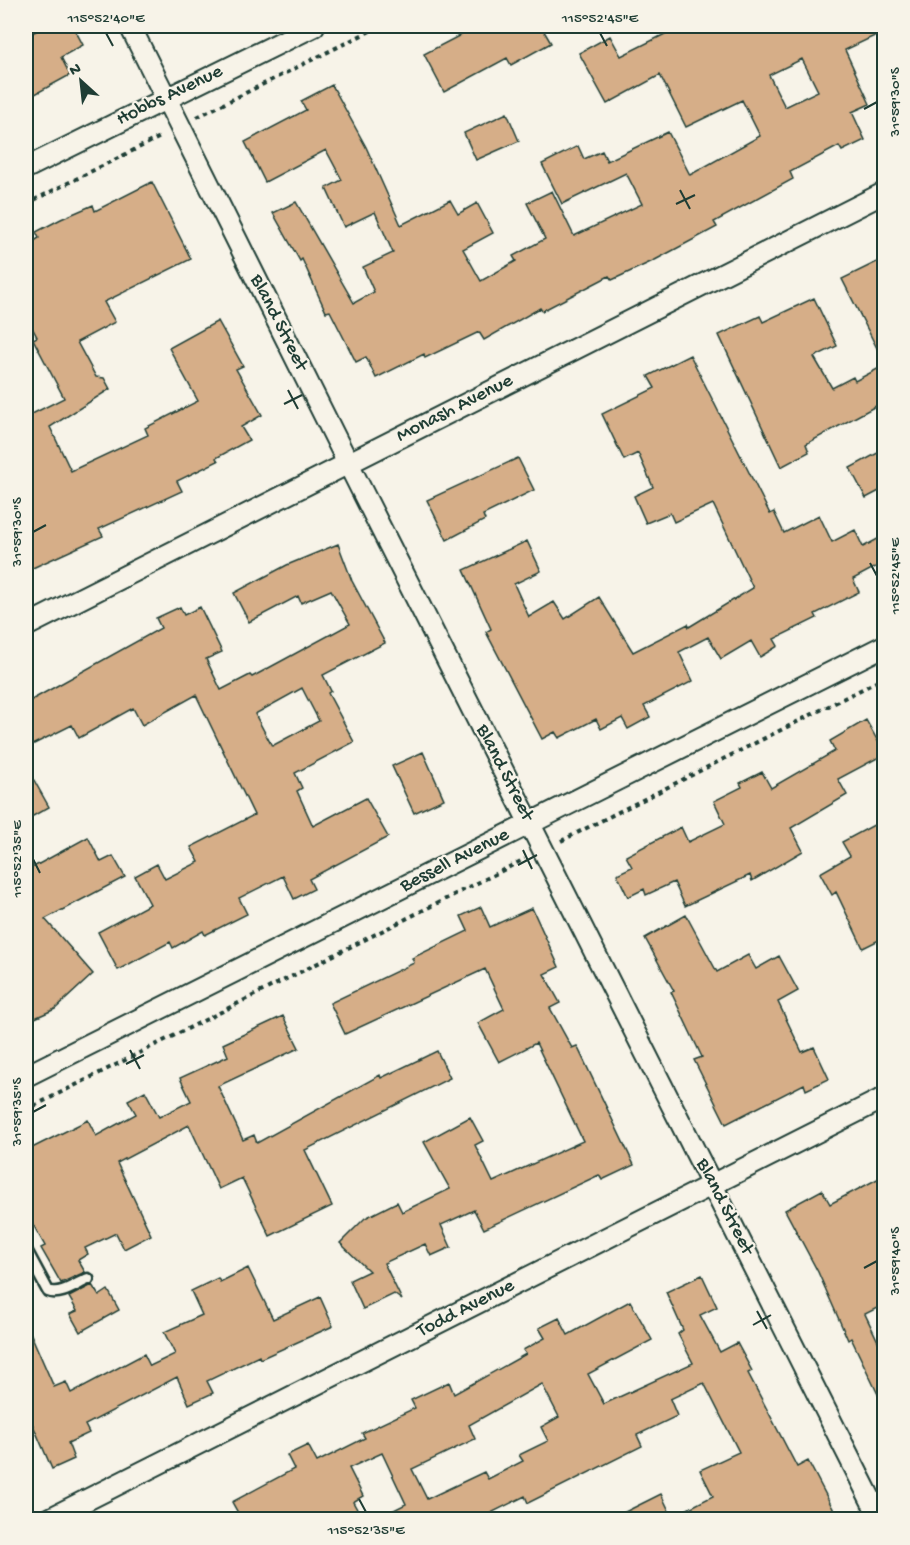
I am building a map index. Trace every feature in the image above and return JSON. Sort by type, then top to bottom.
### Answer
[{"type":"street","name":"Bland Street","points":[[130,26],[881,1520]]},
{"type":"street","name":"Hobbs Avenue","points":[[26,168],[314,26]]},
{"type":"street","name":"Monash Avenue","points":[[26,626],[885,193]]},
{"type":"street","name":"Bessell Avenue","points":[[26,1076],[885,646]]},
{"type":"street","name":"Todd Avenue","points":[[47,1520],[885,1098]]},
{"type":"lane","points":[[26,1250],[48,1290],[54,1293],[88,1279]]},
{"type":"path","points":[[26,204],[380,26]]},
{"type":"path","points":[[26,1110],[885,678]]},
{"type":"building","points":[[46,26],[73,26],[83,45],[61,57],[70,75],[26,99],[26,36]]},
{"type":"building","points":[[478,26],[541,26],[551,43],[511,65],[507,58],[444,92],[424,54]]},
{"type":"building","points":[[681,26],[885,26],[885,31],[845,50],[870,104],[852,112],[865,140],[842,151],[839,146],[790,172],[793,179],[714,222],[717,227],[655,260],[612,280],[609,276],[542,311],[540,308],[484,340],[479,332],[425,358],[424,354],[376,378],[366,357],[356,362],[330,311],[326,312],[302,259],[300,261],[273,213],[296,202],[354,303],[374,292],[363,267],[393,253],[375,212],[344,227],[326,188],[342,180],[326,150],[265,182],[245,142],[306,110],[301,101],[332,85],[366,147],[401,225],[450,200],[458,214],[477,203],[493,233],[463,249],[481,281],[516,261],[513,256],[545,239],[527,203],[552,191],[574,236],[642,204],[626,173],[562,204],[542,164],[578,146],[584,159],[602,151],[607,161],[668,132],[690,175],[760,136],[742,100],[686,127],[660,75],[607,104],[579,53],[610,36],[621,56]],"holes":[[[802,59],[818,91],[785,107],[769,75]]]},
{"type":"building","points":[[507,113],[519,141],[476,160],[464,133]]},
{"type":"building","points":[[152,182],[191,259],[104,302],[115,322],[77,342],[96,377],[104,378],[110,389],[50,427],[71,471],[148,435],[145,428],[198,401],[169,348],[218,321],[243,366],[236,369],[262,415],[241,427],[249,440],[216,458],[218,461],[177,481],[182,491],[99,529],[103,536],[26,571],[26,417],[64,398],[33,339],[37,337],[26,316],[26,246],[39,238],[36,232],[61,219],[93,205],[95,211]]},
{"type":"building","points":[[885,258],[885,364],[842,279]]},
{"type":"building","points":[[814,298],[837,346],[814,357],[832,388],[853,377],[855,381],[885,365],[885,401],[806,444],[809,452],[781,467],[719,335],[760,316],[763,322]]},
{"type":"building","points":[[690,355],[770,514],[774,512],[784,533],[819,515],[832,542],[855,530],[863,547],[885,535],[885,562],[853,579],[859,592],[815,614],[817,618],[774,639],[778,646],[760,657],[751,641],[721,659],[708,637],[679,652],[693,681],[644,706],[650,717],[628,729],[622,718],[601,729],[596,719],[559,738],[555,732],[542,739],[486,632],[491,629],[464,570],[527,541],[541,571],[514,584],[529,617],[554,602],[565,619],[599,597],[633,652],[688,624],[689,627],[753,588],[713,504],[674,522],[670,513],[646,523],[634,496],[653,487],[638,453],[624,460],[602,414],[655,388],[648,376]]},
{"type":"building","points":[[885,449],[885,488],[866,498],[850,468]]},
{"type":"building","points":[[518,458],[534,490],[483,515],[485,520],[447,540],[427,500]]},
{"type":"building","points":[[338,544],[352,581],[385,643],[323,675],[331,691],[328,693],[354,742],[295,773],[302,788],[297,791],[313,826],[366,798],[388,837],[309,879],[314,889],[294,899],[283,876],[239,898],[247,914],[205,935],[203,931],[173,948],[170,942],[118,970],[98,932],[150,904],[135,876],[157,864],[165,879],[199,862],[191,847],[254,815],[196,695],[142,725],[133,708],[79,738],[72,725],[26,748],[26,703],[161,628],[156,618],[180,607],[184,615],[200,607],[222,652],[206,659],[221,690],[250,675],[252,677],[350,624],[331,590],[301,603],[298,596],[249,622],[234,593],[287,565]],"holes":[[[302,688],[319,721],[272,746],[255,714]]]},
{"type":"building","points":[[866,720],[885,754],[838,779],[847,795],[791,828],[803,851],[752,881],[750,875],[685,906],[674,882],[646,895],[644,889],[628,897],[617,874],[632,867],[626,856],[681,827],[688,842],[725,824],[714,801],[742,787],[740,783],[762,772],[771,788],[835,751],[830,741]]},
{"type":"building","points":[[423,752],[444,799],[414,813],[392,766]]},
{"type":"building","points":[[26,766],[49,807],[26,820]]},
{"type":"building","points":[[885,819],[885,937],[863,948],[836,892],[832,895],[820,873],[850,856],[842,842]]},
{"type":"building","points":[[88,837],[101,862],[113,856],[125,877],[45,919],[93,974],[55,1009],[26,1022],[26,871]]},
{"type":"building","points":[[481,907],[490,927],[532,908],[559,967],[544,974],[560,1003],[550,1008],[572,1048],[577,1046],[634,1165],[602,1180],[599,1175],[484,1229],[474,1210],[441,1225],[451,1247],[431,1256],[425,1244],[384,1263],[402,1300],[394,1294],[363,1309],[350,1280],[369,1271],[340,1243],[365,1218],[397,1202],[402,1212],[450,1189],[424,1142],[470,1117],[483,1141],[475,1145],[493,1182],[583,1141],[536,1043],[499,1062],[478,1023],[504,1009],[485,969],[345,1034],[330,1003],[414,963],[412,958],[468,931],[461,916]]},
{"type":"building","points":[[686,915],[717,972],[748,955],[756,969],[779,956],[798,991],[778,1002],[802,1052],[814,1047],[829,1079],[806,1090],[804,1084],[726,1124],[694,1060],[702,1057],[671,992],[674,991],[645,938]]},
{"type":"building","points":[[283,1016],[299,1048],[218,1086],[243,1140],[254,1135],[257,1143],[380,1075],[381,1078],[437,1051],[450,1078],[305,1150],[332,1206],[270,1236],[242,1178],[219,1189],[189,1125],[117,1163],[151,1235],[124,1249],[116,1233],[85,1248],[88,1254],[78,1260],[85,1272],[61,1283],[41,1248],[45,1246],[26,1212],[26,1151],[88,1120],[96,1136],[136,1114],[128,1100],[145,1091],[159,1117],[191,1101],[180,1078],[228,1056],[223,1044]]},
{"type":"building","points":[[885,1175],[885,1304],[865,1314],[885,1356],[885,1409],[851,1338],[848,1340],[818,1272],[785,1210],[822,1190],[830,1204]]},
{"type":"building","points":[[248,1268],[273,1319],[320,1297],[333,1326],[260,1359],[259,1356],[207,1381],[213,1393],[189,1404],[177,1377],[85,1425],[89,1433],[68,1443],[74,1459],[52,1469],[26,1409],[26,1323],[54,1387],[66,1382],[71,1393],[144,1354],[150,1366],[175,1354],[164,1332],[202,1315],[191,1291],[218,1278],[220,1282]]},
{"type":"building","points":[[702,1275],[717,1307],[700,1315],[720,1352],[737,1343],[752,1371],[748,1373],[797,1467],[808,1461],[839,1520],[609,1520],[661,1494],[672,1517],[713,1496],[700,1470],[739,1452],[704,1383],[670,1399],[677,1416],[637,1435],[642,1446],[528,1503],[525,1496],[477,1520],[374,1520],[406,1504],[382,1453],[349,1468],[363,1496],[353,1502],[363,1520],[242,1520],[232,1502],[294,1469],[287,1455],[308,1445],[317,1462],[365,1438],[362,1433],[415,1408],[411,1400],[449,1382],[454,1394],[526,1354],[523,1350],[545,1338],[539,1328],[559,1318],[568,1335],[630,1301],[652,1340],[588,1374],[604,1404],[693,1363],[678,1334],[683,1330],[666,1292]],"holes":[[[542,1384],[559,1417],[541,1427],[548,1441],[519,1455],[523,1461],[488,1479],[484,1472],[427,1499],[412,1469],[475,1439],[469,1425]]]},
{"type":"building","points":[[92,1285],[99,1296],[108,1290],[119,1310],[80,1332],[70,1314],[77,1311],[69,1297]]}]
